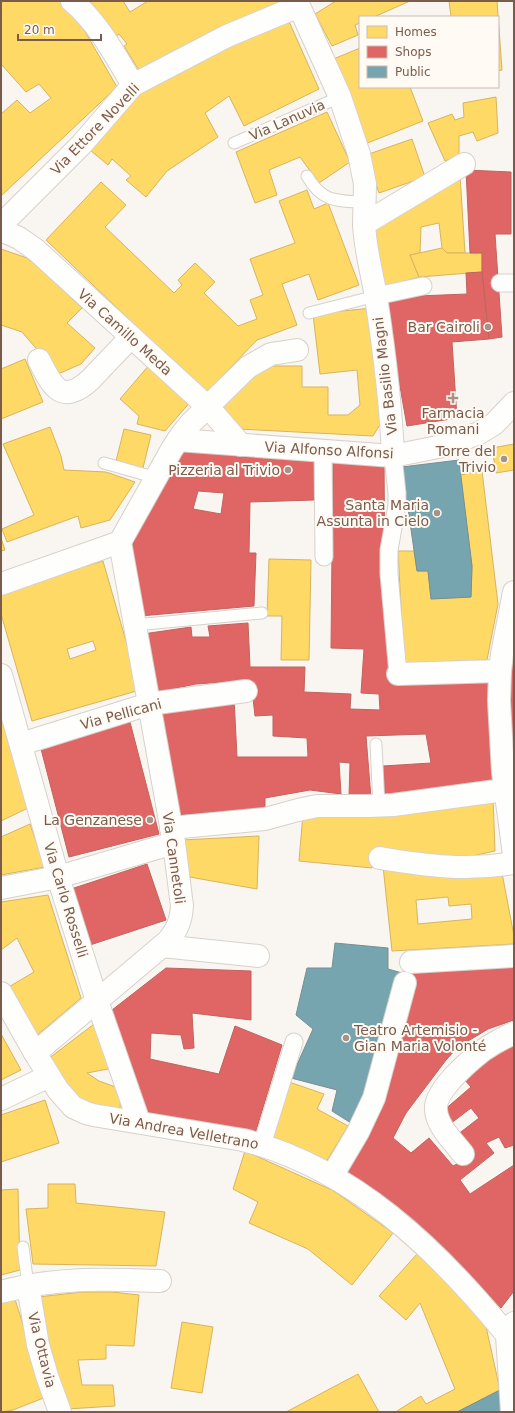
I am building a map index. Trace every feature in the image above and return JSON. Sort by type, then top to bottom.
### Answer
[{"type":"street","points":[[72,1],[102,33],[133,85]]},
{"type":"street","name":"Via Ettore Novelli","points":[[1,224],[81,145],[133,85],[222,38],[305,4]]},
{"type":"street","name":"Via Lanuvia","points":[[305,4],[360,154],[364,174]]},
{"type":"street","points":[[364,224],[464,164]]},
{"type":"street","name":"Via Basilio Magni","points":[[364,174],[365,184],[363,202],[366,246],[376,296],[388,384],[393,456]]},
{"type":"street","name":"Via Camillo Meda","points":[[1,230],[19,238],[36,250],[208,407],[241,445]]},
{"type":"street","points":[[376,296],[423,286]]},
{"type":"street","points":[[39,360],[48,378],[56,388],[65,393],[71,392],[83,386],[90,380],[131,337]]},
{"type":"street","points":[[1,584],[120,542],[178,440],[187,428],[244,371],[255,362],[271,354],[297,350]]},
{"type":"street","name":"Via Alfonso Alfonsi","points":[[178,440],[393,456],[448,445],[479,433],[498,419],[514,403]]},
{"type":"street","points":[[323,451],[324,557]]},
{"type":"street","points":[[393,456],[397,505],[389,550],[389,574],[398,674],[500,671]]},
{"type":"street","name":"Via Cannetoli","points":[[35,1053],[162,946],[175,933],[182,915],[172,836],[120,542]]},
{"type":"street","points":[[514,592],[500,671],[500,712],[504,790],[514,855]]},
{"type":"street","name":"Via Carlo Rosselli","points":[[1,675],[58,877],[97,1001],[139,1122]]},
{"type":"street","name":"Via Pellicani","points":[[21,744],[149,704],[246,691]]},
{"type":"street","points":[[1,888],[58,877],[172,836],[255,821],[317,806],[380,806],[504,790]]},
{"type":"street","points":[[380,858],[422,865],[461,868],[514,863]]},
{"type":"street","points":[[162,946],[258,956]]},
{"type":"street","points":[[410,962],[514,956]]},
{"type":"street","points":[[332,1176],[358,1132],[374,1098],[405,983]]},
{"type":"street","name":"Via Andrea Velletrano","points":[[1,993],[49,1076],[62,1095],[73,1107],[93,1115],[219,1135],[262,1145],[299,1159],[332,1176],[380,1208],[423,1244],[511,1329]]},
{"type":"street","points":[[462,1154],[442,1126],[437,1115],[436,1108],[439,1096],[461,1069],[482,1050],[514,1033]]},
{"type":"street","points":[[262,1145],[294,1042]]},
{"type":"street","points":[[1,1099],[49,1076]]},
{"type":"street","points":[[1,1292],[28,1286],[100,1278],[160,1281]]},
{"type":"street","name":"Via Ottavia","points":[[28,1286],[38,1345],[60,1412]]},
{"type":"street","points":[[511,1329],[512,1412]]},
{"type":"lane","name":"Via Lanuvia","points":[[234,143],[340,97]]},
{"type":"lane","points":[[307,176],[318,191],[331,199],[338,201],[363,202]]},
{"type":"lane","name":"Via Basilio Magni","points":[[309,313],[376,296]]},
{"type":"lane","points":[[104,463],[157,478]]},
{"type":"lane","points":[[135,625],[262,613]]},
{"type":"lane","points":[[376,744],[380,806]]},
{"type":"lane","points":[[23,1247],[28,1286]]},
{"type":"building: Homes","points":[[1,1],[63,1],[72,9],[117,87],[1,196],[1,114],[17,100],[30,113],[51,98],[39,84],[26,92],[1,64]]},
{"type":"building: Homes","points":[[88,1],[123,1],[130,12],[148,1],[289,1],[140,72],[124,46],[127,44],[119,34],[116,36]]},
{"type":"building: Homes","points":[[336,1],[410,1],[376,16],[359,16],[359,23],[355,25],[358,35],[332,46],[315,14]]},
{"type":"building: Homes","points":[[449,1],[497,1],[498,16],[451,16]]},
{"type":"building: Homes","points":[[287,17],[319,89],[244,126],[229,96],[205,113],[218,137],[167,171],[146,197],[126,180],[131,176],[112,159],[108,165],[90,150],[139,93]]},
{"type":"building: Homes","points":[[499,29],[502,70],[499,71]]},
{"type":"building: Homes","points":[[359,48],[359,88],[410,88],[423,121],[365,144],[331,60]]},
{"type":"building: Homes","points":[[496,97],[498,133],[477,141],[473,132],[459,136],[459,156],[445,161],[428,123],[452,114],[455,120],[464,117],[463,103]]},
{"type":"building: Homes","points":[[327,112],[350,162],[319,183],[300,157],[269,170],[277,195],[255,203],[236,152]]},
{"type":"building: Homes","points":[[412,139],[425,177],[379,193],[366,155]]},
{"type":"building: Homes","points":[[460,175],[465,253],[447,253],[442,248],[439,223],[421,227],[420,253],[410,255],[419,277],[382,288],[369,229]]},
{"type":"building: Homes","points":[[101,182],[126,205],[105,227],[174,293],[182,285],[178,280],[195,263],[215,282],[204,293],[238,326],[257,319],[250,300],[263,295],[250,259],[295,243],[279,201],[307,190],[314,209],[328,203],[359,285],[318,300],[309,274],[282,284],[297,325],[257,340],[206,393],[46,240]]},
{"type":"building: Homes","points":[[442,248],[447,253],[482,253],[482,272],[419,277],[410,255]]},
{"type":"building: Homes","points":[[1,249],[27,258],[41,269],[82,308],[67,323],[95,348],[81,364],[58,374],[22,332],[1,325]]},
{"type":"building: Homes","points":[[372,308],[384,418],[373,436],[239,429],[217,408],[256,366],[302,366],[302,387],[328,387],[328,415],[348,415],[360,405],[357,370],[320,374],[313,314]]},
{"type":"building: Homes","points":[[25,359],[43,402],[1,419],[1,369]]},
{"type":"building: Homes","points":[[150,364],[192,400],[165,431],[137,424],[139,416],[120,399]]},
{"type":"building: Homes","points":[[50,427],[61,456],[64,470],[106,472],[135,482],[110,520],[81,528],[78,516],[7,542],[2,529],[34,515],[3,444]]},
{"type":"building: Homes","points":[[124,429],[151,435],[143,468],[116,461]]},
{"type":"building: Homes","name":"Torre del Trivio","points":[[514,444],[514,470],[496,473],[492,448]]},
{"type":"building: Homes","points":[[482,471],[498,604],[487,660],[404,663],[398,551],[414,551],[417,571],[428,571],[431,599],[471,597],[472,566],[460,475]]},
{"type":"building: Homes","points":[[1,538],[5,550],[1,551]]},
{"type":"building: Homes","points":[[269,559],[311,560],[309,660],[281,660],[282,616],[267,616]]},
{"type":"building: Homes","points":[[103,561],[140,690],[32,721],[1,614],[1,591]],"holes":[[[93,641],[96,650],[70,659],[67,649]]]},
{"type":"building: Homes","points":[[1,708],[28,808],[1,821]]},
{"type":"building: Homes","points":[[493,797],[495,851],[458,859],[372,850],[372,868],[299,861],[303,814]]},
{"type":"building: Homes","points":[[30,824],[45,867],[1,875],[1,837]]},
{"type":"building: Homes","points":[[259,836],[257,889],[184,876],[182,840]]},
{"type":"building: Homes","points":[[383,866],[502,873],[514,936],[514,944],[392,951]],"holes":[[[448,897],[449,906],[471,904],[472,919],[418,924],[416,900]]]},
{"type":"building: Homes","points":[[48,895],[81,998],[36,1036],[7,988],[34,972],[17,938],[1,950],[1,902]]},
{"type":"building: Homes","points":[[98,1021],[113,1068],[87,1073],[99,1081],[121,1089],[120,1110],[78,1102],[48,1059]]},
{"type":"building: Homes","points":[[1,1034],[21,1070],[1,1080]]},
{"type":"building: Homes","points":[[289,1082],[324,1094],[317,1109],[348,1126],[326,1162],[270,1137]]},
{"type":"building: Homes","points":[[45,1100],[59,1143],[1,1162],[1,1115]]},
{"type":"building: Homes","points":[[245,1151],[334,1191],[393,1233],[352,1285],[308,1249],[249,1223],[258,1202],[233,1189]]},
{"type":"building: Homes","points":[[48,1184],[75,1184],[76,1203],[165,1212],[156,1266],[33,1264],[26,1209],[48,1208]]},
{"type":"building: Homes","points":[[18,1189],[20,1270],[1,1275],[1,1190]]},
{"type":"building: Homes","points":[[418,1253],[483,1313],[500,1390],[457,1412],[397,1411],[421,1396],[426,1404],[455,1389],[420,1303],[406,1320],[379,1296]]},
{"type":"building: Homes","points":[[82,1292],[112,1292],[139,1295],[134,1346],[106,1345],[106,1359],[78,1360],[82,1385],[113,1385],[115,1406],[67,1409],[44,1350],[38,1297]]},
{"type":"building: Homes","points":[[13,1293],[46,1397],[13,1410],[1,1412],[1,1296]]},
{"type":"building: Homes","points":[[182,1322],[213,1327],[202,1393],[171,1388]]},
{"type":"building: Homes","points":[[358,1374],[379,1412],[286,1412]]},
{"type":"building: Shops","points":[[466,170],[511,172],[511,234],[495,234],[502,337],[489,339],[482,272],[482,253],[470,253]]},
{"type":"building: Shops","points":[[482,272],[489,339],[452,342],[457,418],[407,426],[385,302],[418,296],[467,294],[466,273]]},
{"type":"building: Shops","points":[[179,448],[318,457],[314,500],[250,502],[249,553],[256,553],[254,606],[140,616],[132,547],[143,516],[168,479]],"holes":[[[198,491],[224,493],[221,514],[193,509]]]},
{"type":"building: Shops","points":[[333,457],[384,460],[385,601],[392,679],[489,682],[497,786],[385,798],[383,766],[431,763],[426,734],[366,736],[371,798],[349,797],[350,763],[339,762],[341,794],[310,790],[265,798],[265,808],[177,815],[158,708],[234,698],[237,757],[308,757],[307,738],[273,736],[273,715],[255,716],[251,680],[196,684],[152,693],[143,634],[191,627],[192,637],[210,637],[208,626],[248,623],[250,667],[305,667],[304,692],[351,694],[350,709],[380,710],[379,694],[361,693],[364,649],[331,648]]},
{"type":"building: Shops","points":[[514,631],[514,830],[505,664]]},
{"type":"building: Shops","points":[[130,722],[159,834],[69,857],[40,745]]},
{"type":"building: Shops","points":[[147,864],[166,920],[90,945],[71,889]]},
{"type":"building: Shops","points":[[514,963],[514,1020],[488,1029],[458,1047],[446,1060],[406,1113],[393,1138],[411,1153],[429,1138],[453,1166],[473,1156],[457,1135],[479,1118],[471,1108],[450,1124],[443,1111],[471,1087],[463,1078],[514,1038],[514,1145],[505,1148],[499,1137],[486,1143],[494,1153],[460,1180],[470,1194],[514,1165],[514,1291],[501,1308],[428,1232],[341,1174],[385,1086],[414,970]]},
{"type":"building: Shops","points":[[166,968],[251,971],[251,1020],[192,1013],[194,1048],[184,1049],[181,1035],[151,1033],[150,1059],[219,1074],[235,1026],[282,1045],[255,1134],[143,1111],[112,1010]]},
{"type":"building: Public","name":"Santa Maria Assunta in Cielo","points":[[459,460],[472,566],[471,597],[431,599],[428,571],[417,571],[402,467]]},
{"type":"building: Public","name":"Teatro Artemisio - Gian Maria Volonté","points":[[335,943],[388,948],[388,969],[402,973],[365,1107],[351,1123],[332,1111],[337,1090],[291,1078],[313,1029],[296,1015],[307,968],[332,968]]},
{"type":"building: Public","points":[[500,1390],[501,1412],[457,1412]]},
{"type":"place","name":"Bar Cairoli","points":[[488,327]]},
{"type":"place","name":"Farmacia Romani","points":[[453,398]]},
{"type":"place","name":"Torre del Trivio","points":[[504,459]]},
{"type":"place","name":"Pizzeria al Trivio","points":[[288,470]]},
{"type":"place","name":"Santa Maria Assunta in Cielo","points":[[437,513]]},
{"type":"place","name":"La Genzanese","points":[[150,820]]},
{"type":"place","name":"Teatro Artemisio - Gian Maria Volonté","points":[[346,1038]]}]
